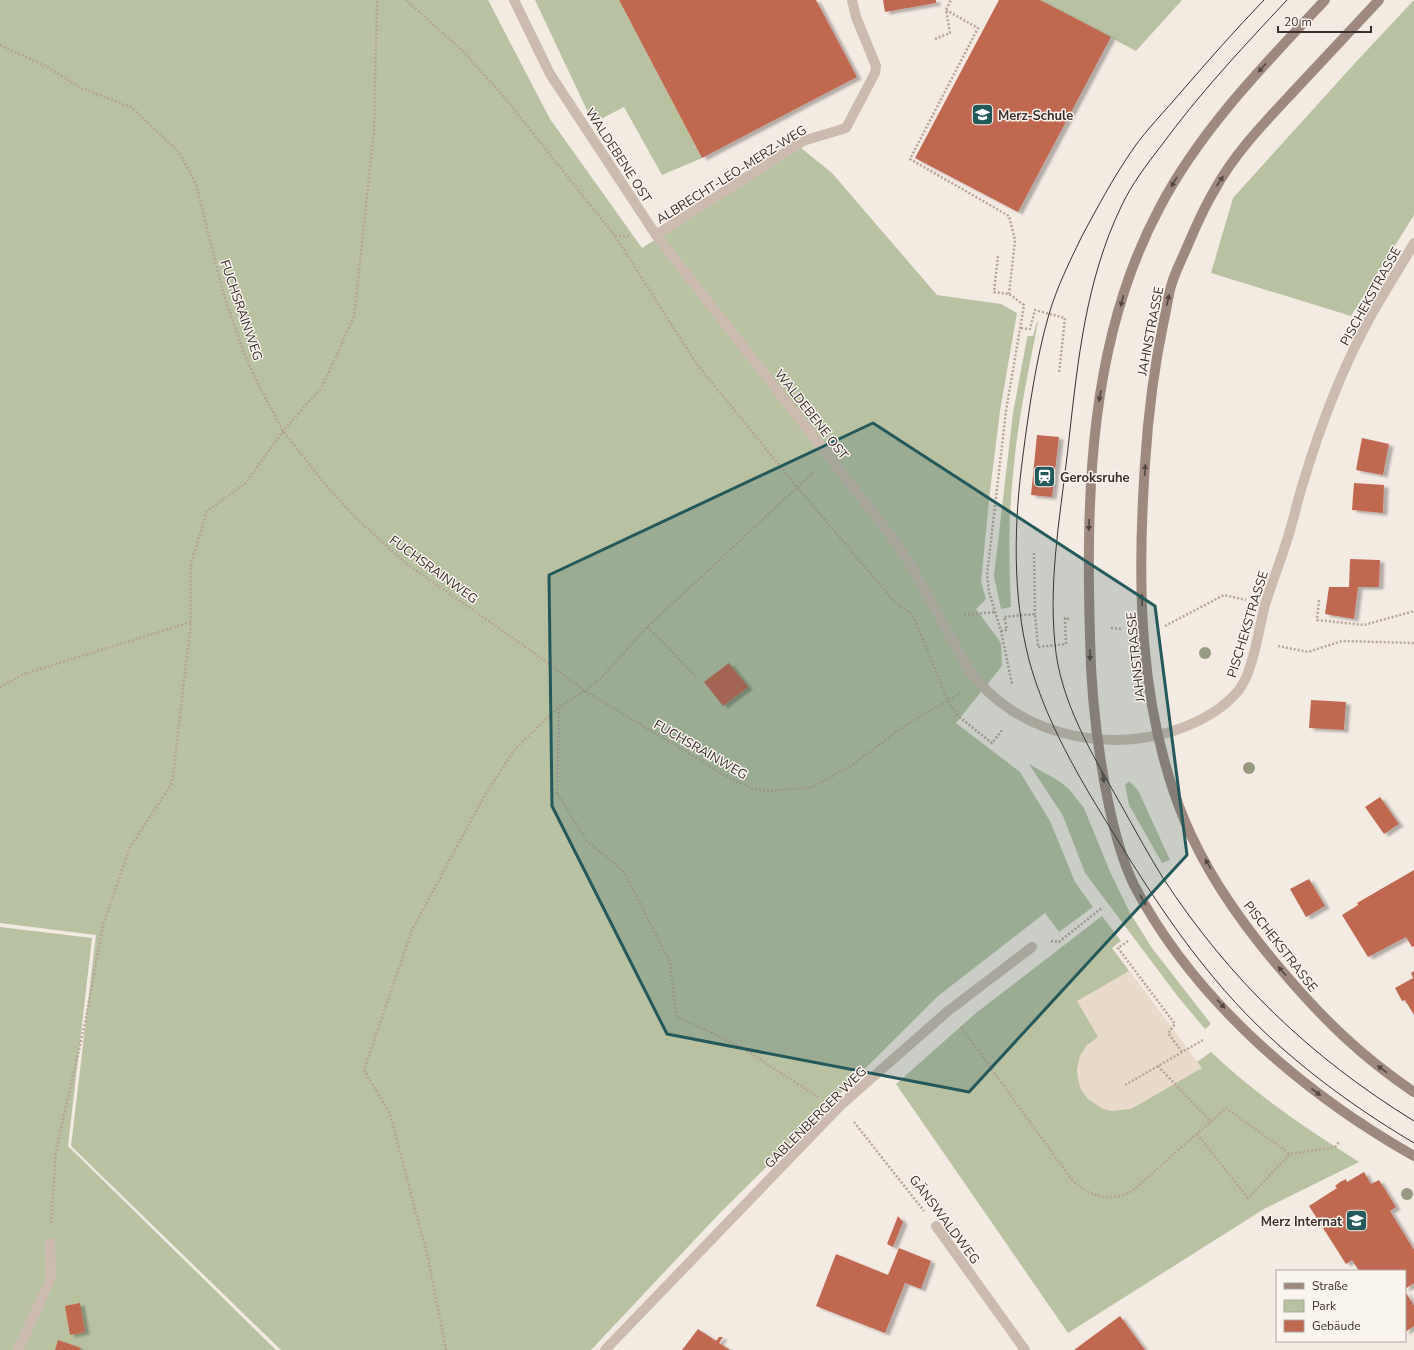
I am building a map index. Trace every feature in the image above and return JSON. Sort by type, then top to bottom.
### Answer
[{"type":"main road","points":[[1325,0],[1232,102],[1187,161],[1159,207],[1140,250],[1123,295],[1099,400],[1091,466],[1088,542],[1091,680],[1097,739],[1115,836],[1124,862],[1144,903],[1178,953],[1239,1024],[1287,1069],[1352,1119],[1414,1156]]},
{"type":"main road","name":"JAHNSTRASSE","points":[[1159,736],[1148,680],[1142,628],[1141,533],[1147,442],[1156,356],[1172,282],[1214,190],[1236,157],[1260,127],[1379,0]]},
{"type":"main road","name":"PISCHEKSTRASSE","points":[[1159,736],[1171,781],[1185,820],[1205,860],[1240,917],[1266,953],[1318,1013],[1366,1057],[1414,1092]]},
{"type":"street","name":"WALDEBENE OST","points":[[514,0],[550,74],[656,235],[888,532],[909,562],[969,670],[978,682],[1003,704],[1049,728],[1085,738],[1097,739],[1128,740],[1159,736]]},
{"type":"street","name":"ALBRECHT-LEO-MERZ-WEG","points":[[656,235],[803,141],[846,128],[874,73],[876,66],[856,17],[852,0]]},
{"type":"street","name":"PISCHEKSTRASSE","points":[[1159,736],[1190,725],[1222,707],[1240,690],[1248,672],[1266,604],[1289,535],[1304,480],[1337,389],[1366,326],[1414,243]]},
{"type":"street","name":"GABLENBERGER WEG","points":[[605,1350],[839,1108],[948,1011],[1032,947]]},
{"type":"street","name":"GÄNSWALDWEG","points":[[936,1226],[1025,1350]]},
{"type":"street","points":[[18,1350],[51,1278],[50,1244]]},
{"type":"path","points":[[50,1244],[56,1151],[85,1023],[103,925],[130,847],[172,783],[191,622],[191,563],[207,511],[245,484],[283,431],[322,387],[354,316],[374,132],[377,0]]},
{"type":"path","points":[[406,0],[463,51],[505,98],[615,236],[696,363],[797,487],[895,602],[910,613],[948,701],[958,716],[992,743]]},
{"type":"path","points":[[935,39],[950,33],[946,10],[951,0]]},
{"type":"path","points":[[946,10],[978,28],[910,159],[1009,216],[1015,240],[1008,294]]},
{"type":"path","name":"FUCHSRAINWEG","points":[[0,46],[45,66],[82,88],[131,107],[179,152],[196,184],[221,286],[244,353],[260,388],[283,431],[324,483],[381,543],[404,562],[585,691],[731,779],[753,789],[768,791],[813,787],[830,779],[852,765],[902,726],[948,701],[978,682]]},
{"type":"path","points":[[998,256],[994,292],[1008,294],[1024,305],[1006,412],[987,582],[1001,631],[1007,630],[1004,617],[1035,614]]},
{"type":"path","points":[[1021,328],[1030,329],[1035,310],[1065,318],[1059,374]]},
{"type":"path","points":[[446,1350],[428,1258],[390,1114],[364,1070],[415,923],[485,795],[515,749],[559,708],[600,679],[647,627],[797,487]]},
{"type":"path","points":[[1034,553],[1035,614],[1038,647],[1066,644],[1065,618],[1117,629],[1142,628],[1168,626],[1224,595],[1266,604]]},
{"type":"path","points":[[1319,600],[1317,620],[1364,625],[1414,611]]},
{"type":"path","points":[[0,687],[24,674],[191,622]]},
{"type":"path","points":[[647,627],[698,678]]},
{"type":"path","points":[[1256,642],[1308,652],[1342,641],[1414,643]]},
{"type":"path","name":"GÄNSWALDWEG","points":[[559,708],[558,793],[586,840],[624,872],[670,962],[676,1016],[741,1047],[839,1108],[936,1226]]},
{"type":"path","points":[[1032,947],[1042,940],[1059,942],[1103,907]]},
{"type":"path","points":[[1128,941],[1118,948],[1175,1024],[1168,1033],[1182,1052]]},
{"type":"path","points":[[948,1011],[1074,1181],[1082,1189],[1094,1196],[1114,1197],[1131,1192],[1226,1108],[1290,1154]]},
{"type":"path","points":[[1125,1085],[1202,1040]]},
{"type":"path","points":[[1158,1066],[1211,1122]]},
{"type":"path","points":[[1197,1134],[1248,1198],[1290,1154],[1335,1147],[1339,1142]]},
{"type":"highlighted area","points":[[873,423],[1155,606],[1187,855],[969,1092],[667,1034],[552,806],[549,575]]},
{"type":"green space","points":[[0,0],[488,0],[550,119],[642,248],[801,148],[832,173],[937,295],[1001,304],[1017,313],[1000,411],[990,491],[981,582],[986,599],[976,609],[1001,643],[1002,666],[956,723],[1020,772],[1050,821],[1075,882],[1093,907],[1059,932],[1045,913],[938,996],[718,1215],[591,1350],[281,1350],[71,1146],[96,935],[0,923]]},
{"type":"green space","points":[[535,0],[619,0],[702,158],[662,175],[624,107],[593,123]]},
{"type":"green space","points":[[1040,0],[1182,0],[1136,51]]},
{"type":"green space","points":[[1414,0],[1414,215],[1351,316],[1211,273],[1233,198]]},
{"type":"green space","points":[[1037,322],[1020,418],[1011,492],[1009,542],[1011,607],[1001,609],[994,576],[1013,413],[1027,338],[1028,336],[1033,336]]},
{"type":"green space","points":[[1029,764],[1059,781],[1069,789],[1084,808],[1111,874],[1130,913],[1152,948],[1211,1024],[1205,1029],[1179,998],[1085,873],[1063,816]]},
{"type":"green space","points":[[1129,781],[1138,790],[1170,860],[1162,863],[1129,805],[1125,785]]},
{"type":"green space","points":[[1102,916],[1121,941],[1112,948],[1197,1062],[1211,1052],[1246,1083],[1282,1111],[1359,1162],[1264,1209],[1068,1333],[896,1084],[976,1013]]},
{"type":"green space","points":[[0,927],[92,938],[68,1146],[276,1350],[0,1350]]},
{"type":"shaded area","points":[[1129,971],[1202,1068],[1131,1109],[1111,1111],[1103,1109],[1088,1099],[1081,1090],[1077,1069],[1080,1056],[1087,1045],[1098,1037],[1077,1001]]},
{"type":"building","points":[[619,0],[816,0],[857,77],[702,158]]},
{"type":"building","points":[[883,0],[936,0],[936,3],[885,12]]},
{"type":"building","points":[[999,0],[1040,0],[1111,37],[1018,212],[915,158]]},
{"type":"building","points":[[1037,435],[1059,437],[1052,497],[1031,495]]},
{"type":"building","points":[[1362,438],[1389,444],[1383,475],[1356,470]]},
{"type":"building","points":[[1354,483],[1384,485],[1383,513],[1352,510]]},
{"type":"building","points":[[1350,559],[1380,560],[1379,587],[1358,587],[1354,619],[1325,614],[1329,587],[1349,587]]},
{"type":"building","points":[[729,663],[748,687],[723,706],[704,682]]},
{"type":"building","points":[[1311,700],[1346,702],[1344,730],[1309,728]]},
{"type":"building","points":[[1380,797],[1399,824],[1384,834],[1365,807]]},
{"type":"building","points":[[1414,870],[1414,946],[1412,947],[1406,937],[1368,957],[1342,915],[1358,905],[1357,903]]},
{"type":"building","points":[[1309,879],[1325,906],[1306,917],[1290,889]]},
{"type":"building","points":[[1414,971],[1414,1015],[1405,1000],[1402,1001],[1395,988],[1413,978],[1411,973]]},
{"type":"building","name":"Merz Internat","points":[[1364,1172],[1371,1184],[1379,1180],[1396,1207],[1390,1211],[1414,1250],[1414,1283],[1406,1288],[1406,1270],[1358,1270],[1352,1260],[1346,1264],[1309,1206],[1337,1188],[1335,1186],[1340,1182],[1346,1179],[1347,1182]]},
{"type":"building","points":[[898,1216],[903,1222],[893,1247],[887,1244]]},
{"type":"building","points":[[899,1248],[931,1261],[921,1289],[905,1283],[885,1333],[816,1306],[836,1254],[888,1275]]},
{"type":"building","points":[[1406,1293],[1414,1306],[1414,1326],[1406,1331]]},
{"type":"building","points":[[80,1303],[85,1332],[70,1335],[65,1306]]},
{"type":"building","points":[[1120,1316],[1145,1350],[1074,1350]]},
{"type":"building","points":[[698,1329],[716,1341],[719,1337],[723,1337],[719,1343],[730,1350],[682,1350]]},
{"type":"building","points":[[58,1340],[81,1348],[80,1350],[55,1350]]},
{"type":"tram line","points":[[1264,0],[1232,34],[1138,142],[1112,182],[1093,216],[1059,285],[1049,314],[1040,349],[1030,402],[1020,480],[1016,532],[1016,558],[1017,584],[1023,635],[1037,686],[1047,711],[1058,736],[1084,785],[1147,887],[1202,964],[1235,1003],[1282,1048],[1359,1108],[1414,1143]]},
{"type":"tram line","points":[[1287,0],[1206,89],[1150,160],[1125,199],[1109,235],[1099,263],[1085,320],[1076,379],[1057,541],[1053,593],[1055,644],[1063,686],[1070,706],[1088,746],[1152,860],[1189,915],[1244,983],[1275,1014],[1340,1070],[1414,1121]]},
{"type":"place","name":"Merz-Schule","points":[[982,115]]},
{"type":"place","name":"Geroksruhe","points":[[1044,477]]},
{"type":"place","name":"Merz Internat","points":[[1357,1221]]}]
